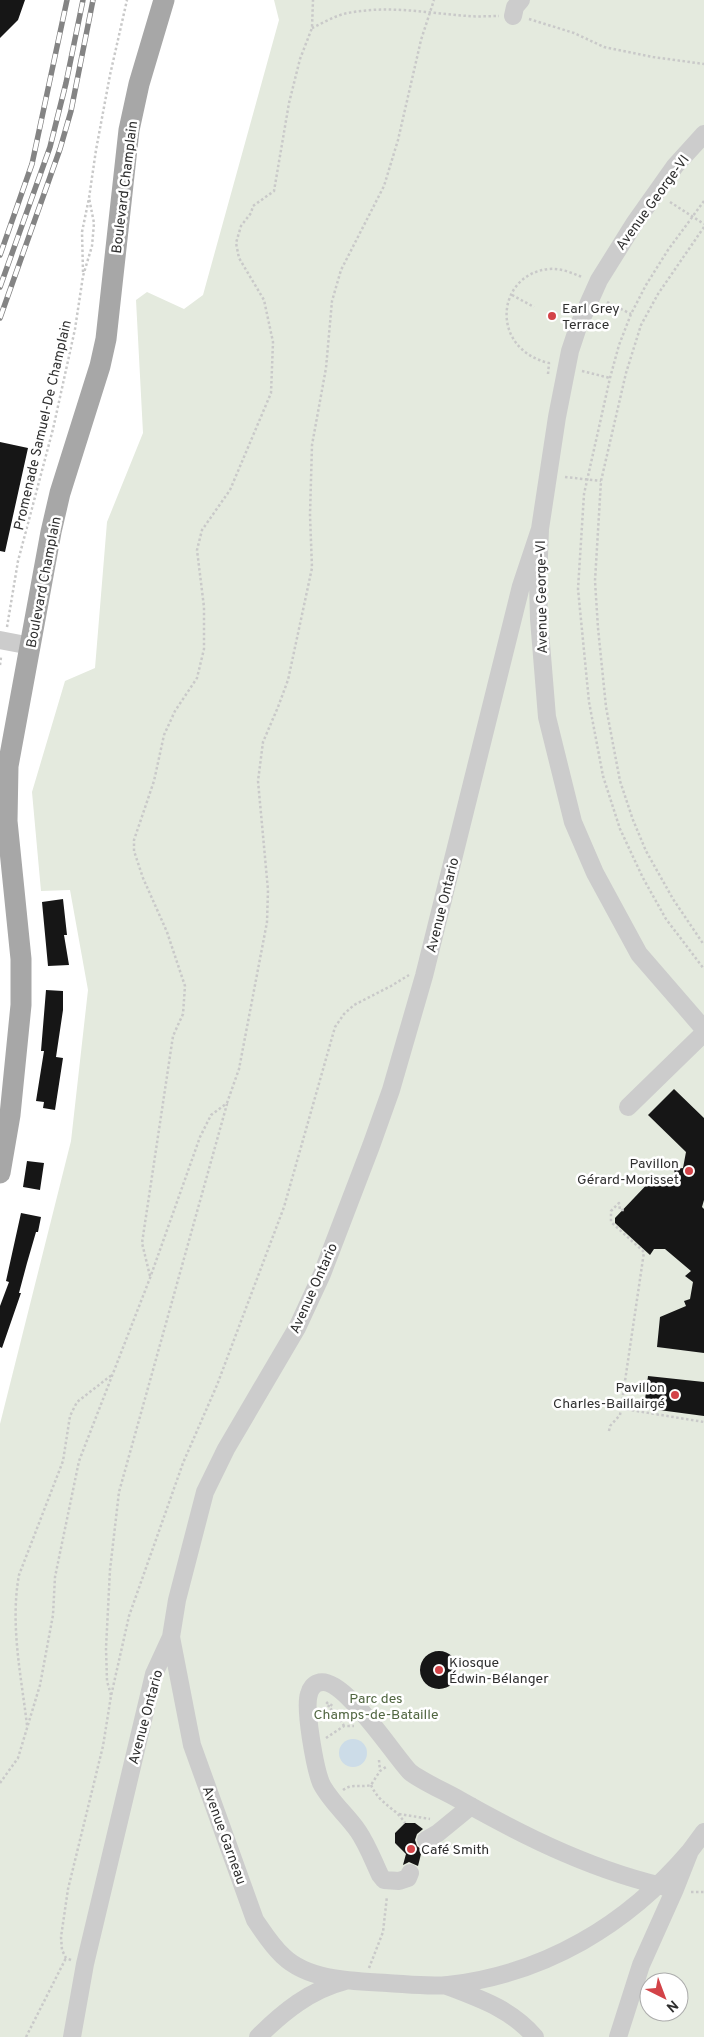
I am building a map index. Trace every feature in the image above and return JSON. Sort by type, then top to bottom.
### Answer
[{"type":"main road","name":"Boulevard Champlain","points":[[0,1173],[12,1096],[21,1005],[21,959],[6,794],[13,738],[51,532],[60,494],[100,366],[106,339],[130,130],[139,84],[164,0]]},
{"type":"street","name":"Avenue George-VI","points":[[704,134],[675,166],[616,251],[588,303],[570,351],[557,417],[540,529],[539,619],[547,717],[572,822],[594,873],[639,954],[704,1029]]},
{"type":"street","name":"Avenue Ontario","points":[[72,2037],[85,1964],[154,1674],[171,1637],[179,1591],[205,1492],[226,1450],[297,1328],[322,1274],[391,1090],[424,976],[512,618],[540,529]]},
{"type":"street","points":[[512,618],[539,619]]},
{"type":"street","points":[[2,640],[31,646]]},
{"type":"street","points":[[628,1107],[704,1033]]},
{"type":"street","name":"Avenue Garneau","points":[[171,1637],[192,1745],[255,1920],[270,1942],[284,1957],[310,1972],[356,1981],[446,1985],[509,1973],[539,1963],[598,1933],[667,1887],[704,1832]]},
{"type":"street","points":[[410,1873],[408,1878],[399,1881],[384,1880],[357,1830],[322,1784],[317,1768],[307,1702],[313,1686],[318,1683],[324,1682],[334,1685],[344,1692],[382,1735],[411,1772],[471,1806],[569,1856],[667,1887],[618,2037]]},
{"type":"street","points":[[426,1840],[438,1833],[471,1806]]},
{"type":"street","name":"Avenue Garneau","points":[[258,2037],[300,2000],[328,1985],[356,1981]]},
{"type":"street","name":"Avenue Garneau","points":[[446,1985],[500,2008],[516,2017],[535,2037]]},
{"type":"path","name":"Promenade Samuel-De Champlain","points":[[83,276],[82,232],[126,0]]},
{"type":"path","points":[[150,1278],[142,1243],[172,1046],[183,1014],[185,986],[167,932],[143,878],[134,851],[134,840],[154,781],[164,735],[175,711],[197,678],[204,649],[204,607],[197,550],[202,530],[230,490],[271,393],[273,342],[264,300],[239,258],[236,243],[241,226],[251,213],[253,206],[274,191],[289,103],[300,59],[312,28],[313,0]]},
{"type":"path","points":[[111,1696],[107,1681],[106,1648],[110,1570],[119,1492],[227,1102],[238,1069],[267,922],[268,890],[258,781],[263,742],[288,680],[312,568],[310,515],[312,445],[326,368],[332,301],[341,270],[384,186],[398,140],[421,40],[434,0]]},
{"type":"path","points":[[312,28],[346,13],[395,9],[469,16],[517,8],[538,21],[574,33],[604,47],[653,57],[704,64]]},
{"type":"path","name":"Promenade Samuel-De Champlain","points":[[0,665],[2,640],[18,561],[70,356],[83,276],[94,233],[89,198]]},
{"type":"path","points":[[666,200],[704,225],[658,294],[642,325],[626,373],[601,482],[595,581],[606,707],[620,781],[646,851],[673,899],[704,945]]},
{"type":"path","points":[[704,201],[668,250],[631,314],[619,345],[584,494],[578,589],[588,693],[603,776],[620,829],[643,878],[666,919],[704,969]]},
{"type":"path","points":[[546,383],[549,363],[540,361],[522,351],[512,340],[507,313],[512,295],[520,283],[538,272],[556,269],[568,271],[582,277],[587,270]]},
{"type":"path","points":[[512,295],[534,307]]},
{"type":"path","points":[[603,300],[631,314]]},
{"type":"path","points":[[582,371],[610,378]]},
{"type":"path","points":[[565,477],[601,482]]},
{"type":"path","points":[[85,1964],[66,1958],[62,1950],[61,1937],[68,1889],[103,1746],[111,1696],[129,1616],[183,1463],[218,1385],[284,1207],[335,1028],[344,1014],[354,1005],[408,975],[413,973],[424,976]]},
{"type":"path","points":[[0,1783],[18,1758],[40,1685],[53,1616],[55,1577],[79,1461],[150,1278],[200,1137],[211,1115],[227,1102]]},
{"type":"path","points":[[609,1431],[610,1426],[620,1415],[644,1252],[611,1222],[611,1211],[619,1203],[620,1210],[626,1210]]},
{"type":"path","points":[[27,1726],[16,1634],[15,1594],[19,1574],[63,1461],[70,1416],[77,1402],[114,1373]]},
{"type":"path","points":[[612,1408],[704,1422]]},
{"type":"path","points":[[330,1706],[332,1711],[339,1716],[344,1726]]},
{"type":"path","points":[[317,1768],[319,1750],[326,1739],[336,1729],[344,1726],[356,1726]]},
{"type":"path","points":[[379,1753],[380,1771]]},
{"type":"path","points":[[371,1786],[380,1771],[385,1767],[394,1765],[407,1767]]},
{"type":"path","points":[[336,1803],[344,1788],[350,1786],[371,1786]]},
{"type":"path","points":[[371,1786],[381,1802],[399,1814],[405,1823]]},
{"type":"path","points":[[399,1814],[430,1819],[437,1818]]},
{"type":"path","points":[[356,1981],[383,1932],[387,1899],[384,1880]]},
{"type":"path","points":[[26,2037],[66,1958]]},
{"type":"green space","name":"Parc des Champs-de-Bataille","points":[[274,0],[704,0],[704,2037],[0,2037],[0,1424],[71,1141],[88,990],[70,890],[41,891],[32,792],[65,681],[95,668],[107,522],[143,433],[136,300],[147,292],[184,309],[203,295],[279,20]]},
{"type":"water","points":[[353,1739],[363,1743],[367,1753],[363,1763],[353,1767],[343,1763],[339,1753],[343,1743]]},
{"type":"building","points":[[0,0],[25,0],[18,20],[0,38]]},
{"type":"building","points":[[0,442],[28,448],[5,552],[0,551]]},
{"type":"building","points":[[63,899],[67,935],[64,935],[69,965],[48,966],[42,902]]},
{"type":"building","points":[[46,990],[63,991],[63,1010],[56,1057],[63,1058],[55,1110],[43,1108],[44,1102],[36,1101],[44,1051],[41,1051]]},
{"type":"building","name":"Pavillon Gérard-Morisset","points":[[674,1089],[704,1118],[704,1200],[702,1207],[704,1209],[704,1353],[657,1347],[660,1317],[686,1306],[684,1301],[690,1299],[693,1282],[685,1276],[691,1271],[665,1249],[654,1249],[650,1255],[615,1223],[615,1218],[654,1177],[676,1182],[674,1169],[683,1168],[686,1152],[648,1115]]},
{"type":"building","points":[[27,1161],[44,1163],[40,1190],[23,1187]]},
{"type":"building","points":[[21,1213],[41,1217],[19,1293],[21,1293],[2,1348],[0,1347],[0,1306],[9,1282],[6,1281]]},
{"type":"building","name":"Pavillon Charles-Baillairgé","points":[[648,1376],[704,1382],[704,1416],[644,1408]]},
{"type":"building","name":"Kiosque Édwin-Bélanger","points":[[439,1651],[452,1657],[458,1670],[452,1683],[439,1689],[426,1683],[420,1670],[426,1657]]},
{"type":"building","name":"Café Smith","points":[[405,1823],[415,1823],[423,1829],[417,1834],[415,1840],[417,1846],[422,1850],[418,1866],[409,1862],[403,1865],[406,1854],[395,1843],[395,1833]]},
{"type":"railway","points":[[0,255],[32,164],[67,0]]},
{"type":"railway","points":[[0,287],[50,147],[66,83],[83,0]]},
{"type":"railway","points":[[0,318],[60,149],[71,111],[93,0]]},
{"type":"place","name":"Earl Grey Terrace","points":[[552,316]]},
{"type":"place","name":"Pavillon Gérard-Morisset","points":[[689,1171]]},
{"type":"place","name":"Pavillon Charles-Baillairgé","points":[[675,1395]]},
{"type":"place","name":"Kiosque Édwin-Bélanger","points":[[439,1670]]},
{"type":"place","name":"Café Smith","points":[[411,1849]]}]
